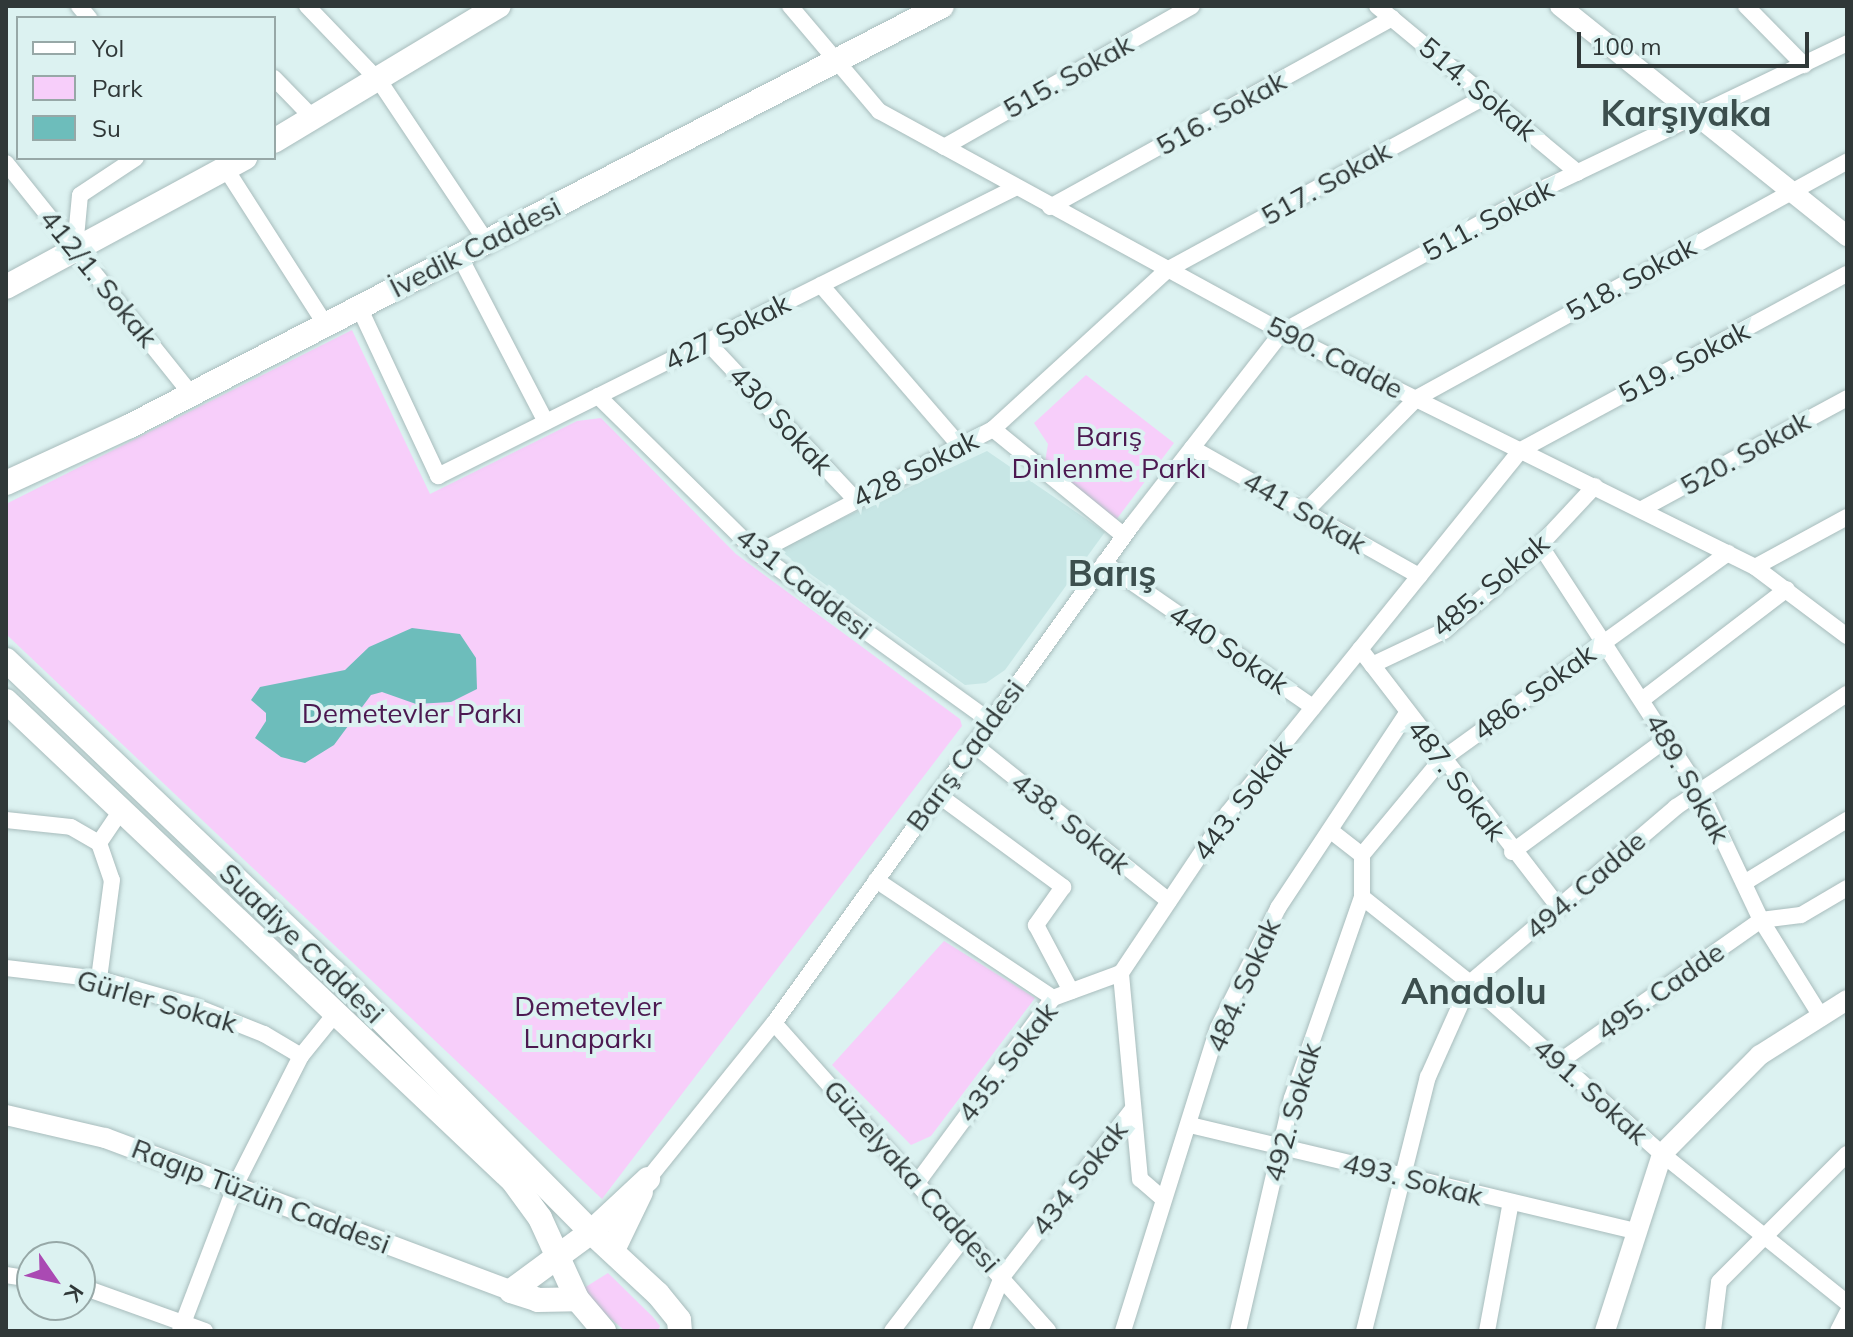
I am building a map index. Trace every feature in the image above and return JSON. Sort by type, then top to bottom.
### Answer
[{"type":"main road","points":[[276,140],[380,82],[499,6]]},
{"type":"main road","name":"İvedik Caddesi","points":[[6,483],[191,394],[942,6]]},
{"type":"main road","points":[[6,287],[236,164]]},
{"type":"main road","name":"Suadiye Caddesi","points":[[6,660],[333,971],[591,1232],[613,1250],[683,1327]]},
{"type":"main road","name":"Suadiye Caddesi","points":[[6,701],[513,1181],[540,1218],[577,1299],[604,1331]]},
{"type":"main road","name":"Barış Caddesi","points":[[591,1232],[648,1179]]},
{"type":"main road","name":"Barış Caddesi","points":[[613,1250],[648,1179]]},
{"type":"main road","points":[[511,1291],[558,1261],[591,1232]]},
{"type":"main road","name":"Ragıp Tüzün Caddesi","points":[[511,1291],[538,1300],[577,1299]]},
{"type":"street","points":[[307,6],[380,82],[486,241]]},
{"type":"street","name":"590. Cadde","points":[[790,6],[879,111],[1282,332],[1755,567],[1846,635]]},
{"type":"street","name":"515. Sokak","points":[[944,147],[1192,6]]},
{"type":"street","name":"514. Sokak","points":[[1377,6],[1578,173]]},
{"type":"street","points":[[1560,6],[1847,236]]},
{"type":"street","points":[[1746,6],[1804,65]]},
{"type":"street","name":"516. Sokak","points":[[1050,207],[1392,18]]},
{"type":"street","points":[[1696,115],[1847,43]]},
{"type":"street","points":[[276,80],[314,119]]},
{"type":"street","name":"517. Sokak","points":[[1167,270],[1486,96]]},
{"type":"street","name":"511. Sokak","points":[[1282,332],[1578,173],[1696,115]]},
{"type":"street","points":[[75,248],[80,195],[133,160]]},
{"type":"street","name":"518. Sokak","points":[[1305,512],[1417,398],[1790,190],[1847,162]]},
{"type":"street","name":"412/1. Sokak","points":[[6,163],[191,394]]},
{"type":"street","points":[[236,164],[325,324]]},
{"type":"street","name":"427 Sokak","points":[[359,307],[438,476],[1015,188]]},
{"type":"street","points":[[459,255],[546,422]]},
{"type":"street","name":"428 Sokak","points":[[757,553],[993,429],[1167,270]]},
{"type":"street","name":"519. Sokak","points":[[1521,450],[1847,274]]},
{"type":"street","points":[[821,285],[960,446]]},
{"type":"street","name":"Barış Caddesi","points":[[648,1179],[774,1023],[1104,563],[1282,332]]},
{"type":"street","name":"430 Sokak","points":[[707,342],[855,499]]},
{"type":"street","name":"431 Caddesi","points":[[598,396],[757,553],[990,721]]},
{"type":"street","name":"520. Sokak","points":[[1642,509],[1847,398]]},
{"type":"street","points":[[993,429],[1124,536]]},
{"type":"street","name":"441 Sokak","points":[[1192,448],[1419,576]]},
{"type":"street","name":"443. Sokak","points":[[1121,973],[1228,813],[1521,450]]},
{"type":"street","name":"485. Sokak","points":[[1372,665],[1444,631],[1540,545],[1595,486]]},
{"type":"street","points":[[1755,567],[1847,517]]},
{"type":"street","name":"489. Sokak","points":[[1540,545],[1700,791],[1761,920],[1822,1018]]},
{"type":"street","name":"486. Sokak","points":[[1362,855],[1441,760],[1728,553]]},
{"type":"street","name":"440 Sokak","points":[[1104,563],[1313,707]]},
{"type":"street","points":[[1643,699],[1787,589]]},
{"type":"street","name":"487. Sokak","points":[[1360,649],[1441,760],[1559,907]]},
{"type":"street","name":"494. Cadde","points":[[1364,1331],[1428,1077],[1470,983],[1700,791],[1847,694]]},
{"type":"street","name":"484. Sokak","points":[[1123,1331],[1162,1198],[1190,1125],[1218,1028],[1278,908],[1407,713]]},
{"type":"street","points":[[1512,852],[1665,740]]},
{"type":"street","name":"438. Sokak","points":[[973,744],[1169,901]]},
{"type":"street","points":[[937,794],[1063,887],[1036,925],[1071,991]]},
{"type":"street","points":[[99,843],[122,809]]},
{"type":"street","points":[[6,820],[71,827],[99,843],[112,880],[99,979]]},
{"type":"street","points":[[1744,883],[1847,820]]},
{"type":"street","points":[[1331,831],[1362,855],[1362,897]]},
{"type":"street","points":[[876,880],[1053,998]]},
{"type":"street","points":[[1761,920],[1801,915],[1847,888]]},
{"type":"street","name":"491. Sokak","points":[[1362,897],[1470,983],[1662,1154],[1847,1303]]},
{"type":"street","name":"492. Sokak","points":[[1238,1331],[1292,1098],[1362,897]]},
{"type":"street","name":"495. Cadde","points":[[1559,1062],[1761,920]]},
{"type":"street","name":"Gürler Sokak","points":[[6,968],[99,979],[191,1005],[264,1034],[301,1056]]},
{"type":"street","points":[[1121,973],[1140,1179],[1162,1198]]},
{"type":"street","name":"435. Sokak","points":[[917,1183],[1053,998],[1121,973]]},
{"type":"street","points":[[1605,1331],[1662,1154],[1760,1055],[1847,1000]]},
{"type":"street","points":[[181,1327],[236,1184],[301,1056],[335,1014]]},
{"type":"street","name":"Güzelyaka Caddesi","points":[[774,1023],[1048,1331]]},
{"type":"street","name":"434 Sokak","points":[[980,1331],[1002,1277],[1133,1109]]},
{"type":"street","name":"Ragıp Tüzün Caddesi","points":[[6,1115],[105,1138],[236,1184],[511,1291]]},
{"type":"street","name":"493. Sokak","points":[[1190,1125],[1402,1178],[1636,1231]]},
{"type":"street","points":[[1713,1331],[1719,1282],[1847,1154]]},
{"type":"street","points":[[1487,1331],[1511,1202]]},
{"type":"street","points":[[892,1331],[965,1236]]},
{"type":"street","points":[[96,1292],[181,1327],[205,1331]]},
{"type":"street","points":[[1838,1331],[1847,1313]]},
{"type":"shaded area","points":[[987,451],[1105,532],[1005,670],[986,683],[965,685],[776,549]]},
{"type":"green space","name":"Demetevler Parkı","points":[[352,330],[430,494],[577,421],[601,418],[736,554],[960,719],[962,726],[602,1199],[6,634],[6,504]]},
{"type":"green space","name":"Barış Dinlenme Parkı","points":[[1086,375],[1174,443],[1116,520],[1045,462],[1048,444],[1034,423]]},
{"type":"green space","points":[[944,941],[1035,998],[931,1136],[911,1145],[832,1065]]},
{"type":"green space","points":[[608,1273],[653,1317],[660,1326],[658,1331],[625,1331],[588,1299],[584,1288]]},
{"type":"water","points":[[412,628],[460,634],[476,658],[477,689],[451,702],[416,704],[382,692],[371,695],[334,745],[305,763],[281,757],[255,738],[266,721],[266,713],[251,700],[260,687],[345,670],[369,647]]},
{"type":"district","name":"Karşıyaka","points":[[1686,113]]},
{"type":"district","name":"Barış","points":[[1112,573]]},
{"type":"district","name":"Anadolu","points":[[1474,991]]},
{"type":"park label","name":"Demetevler Lunaparkı","points":[[588,1022]]}]
